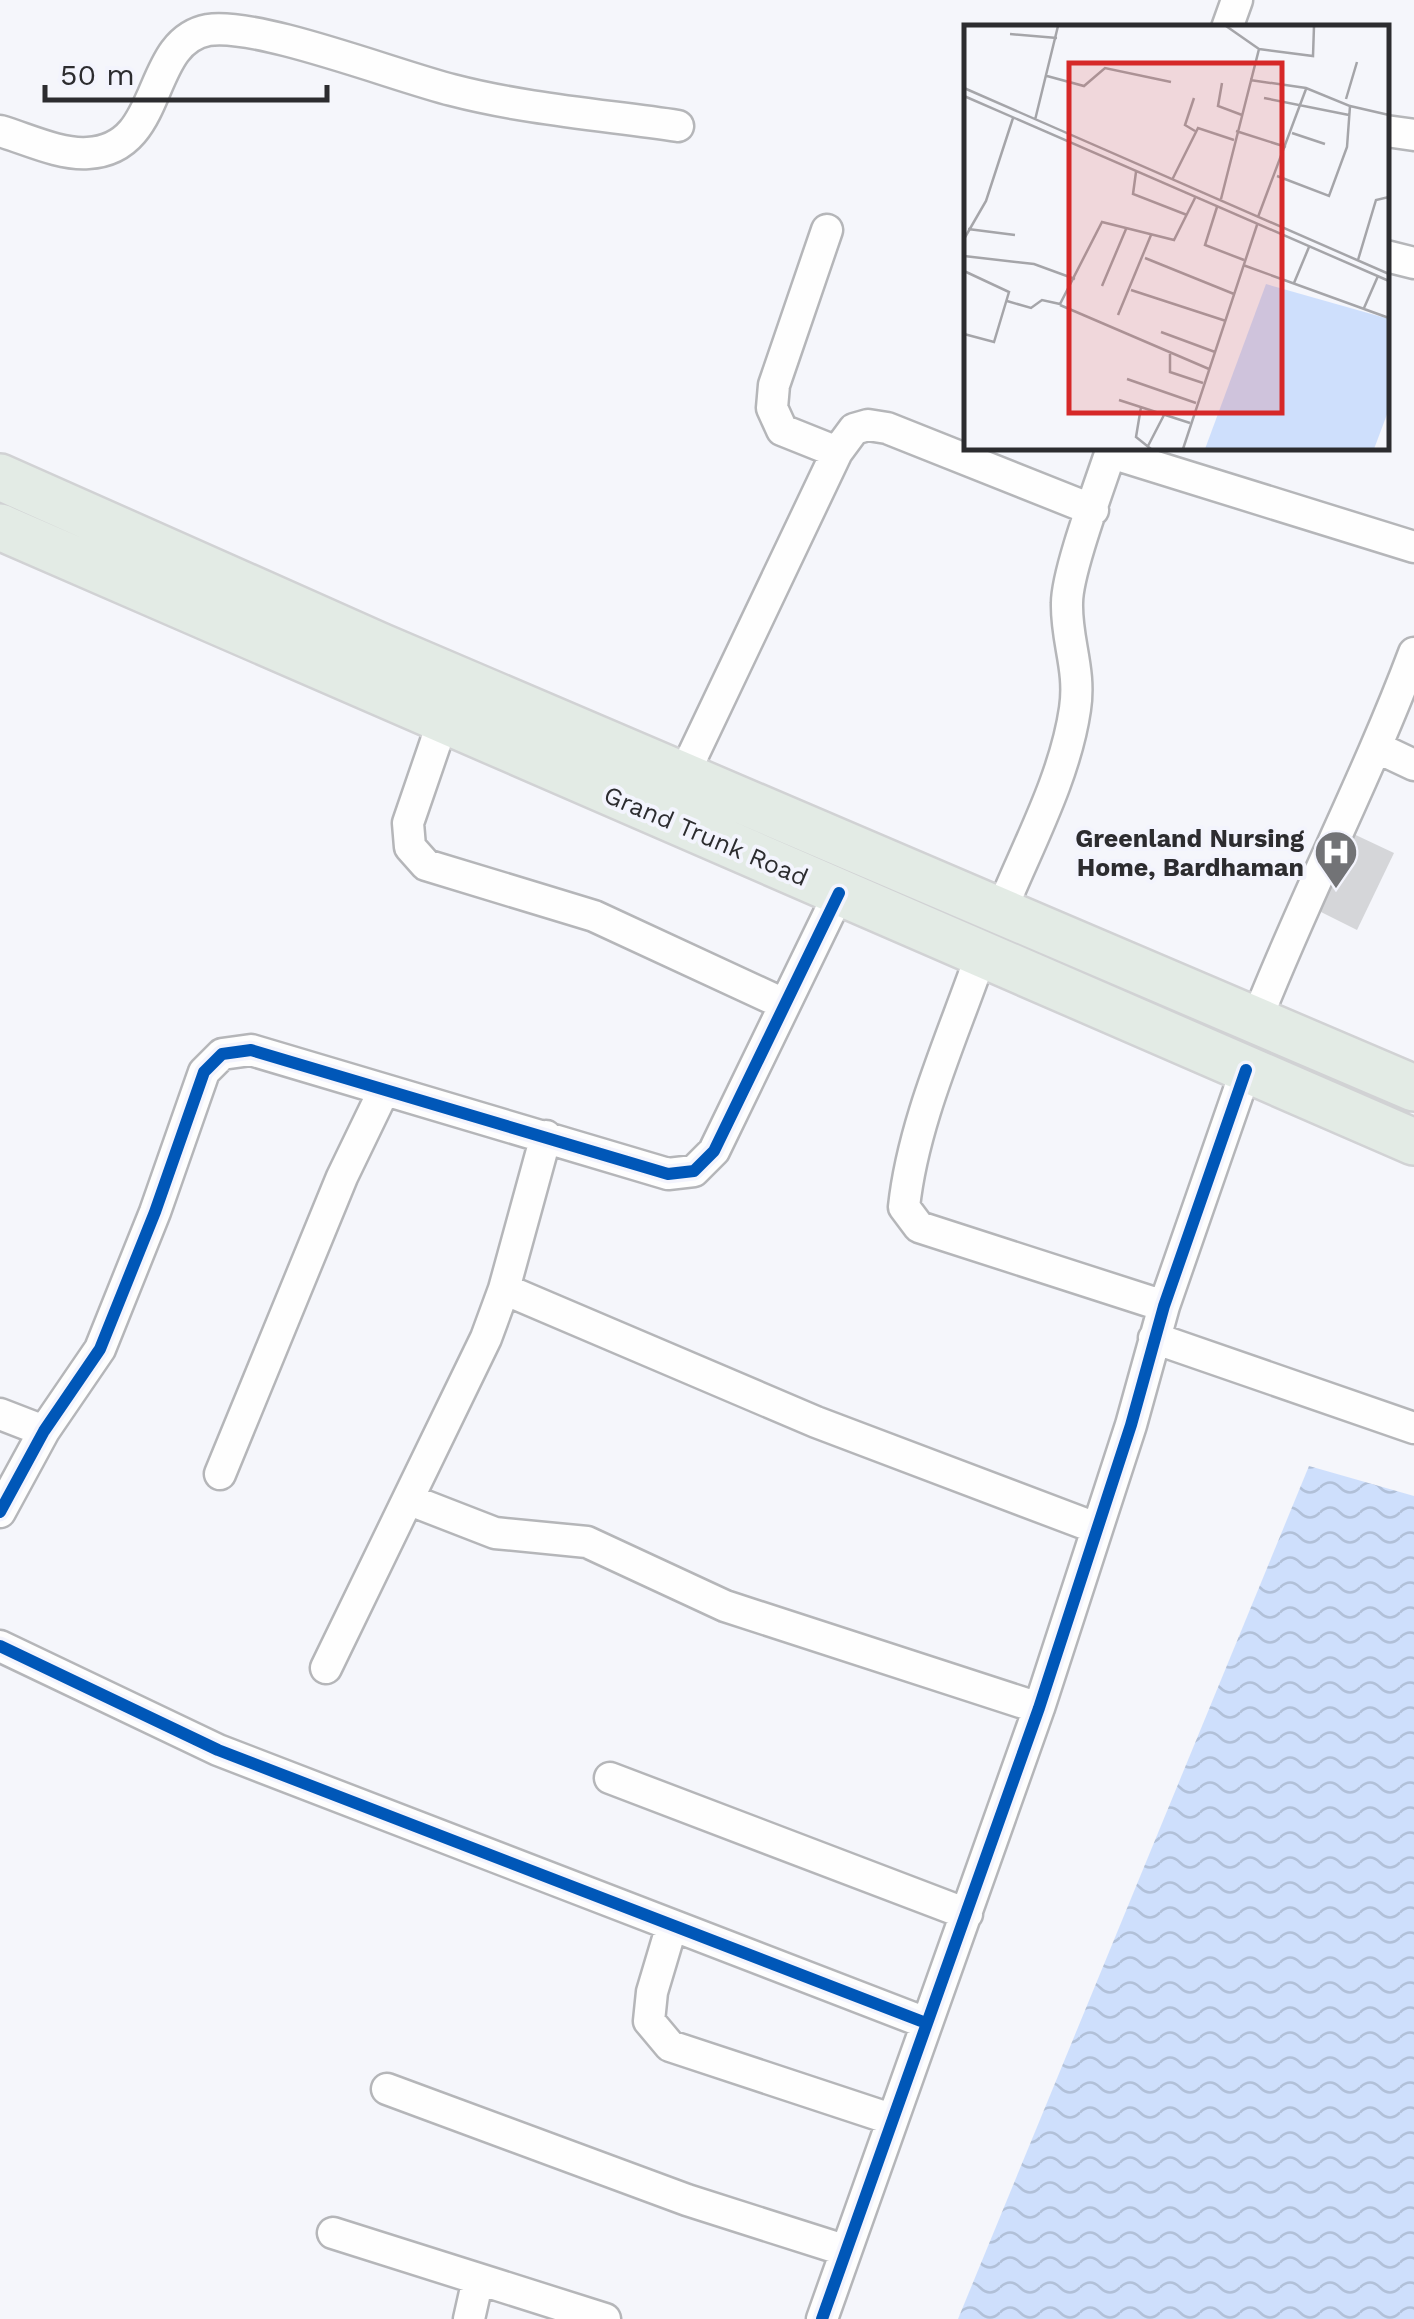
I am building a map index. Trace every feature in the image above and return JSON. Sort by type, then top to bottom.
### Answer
[{"type":"main road","name":"Grand Trunk Road","points":[[0,478],[1414,1088]]},
{"type":"main road","name":"Grand Trunk Road","points":[[0,526],[1414,1142]]},
{"type":"main road","points":[[1096,1006],[1118,961]]},
{"type":"street","points":[[1228,25],[1237,0]]},
{"type":"street","points":[[0,131],[85,154],[122,144],[137,129],[177,47],[206,30],[244,30],[455,91],[678,126]]},
{"type":"street","points":[[1389,131],[1414,134]]},
{"type":"street","points":[[827,230],[774,386],[772,408],[782,430],[837,452]]},
{"type":"street","points":[[1389,257],[1414,262]]},
{"type":"street","points":[[684,776],[837,452],[854,429],[868,425],[887,428],[1093,510]]},
{"type":"street","points":[[1001,912],[1064,751],[1075,712],[1079,672],[1068,633],[1066,598],[1112,450],[1414,547]]},
{"type":"street","points":[[1256,1020],[1332,837],[1378,748],[1414,653]]},
{"type":"street","points":[[443,722],[408,823],[410,847],[426,865],[594,916],[784,1004]]},
{"type":"street","points":[[1378,748],[1414,765]]},
{"type":"street","points":[[0,1512],[44,1431],[100,1349],[155,1212],[204,1072],[222,1054],[251,1050],[668,1174],[694,1171],[714,1151],[839,894]]},
{"type":"street","points":[[981,955],[922,1130],[907,1180],[904,1208],[920,1227],[1164,1306]]},
{"type":"street","points":[[822,2319],[1039,1708],[1164,1306],[1246,1070]]},
{"type":"street","points":[[220,1474],[342,1177],[384,1090]]},
{"type":"street","points":[[326,1668],[410,1500],[504,1288],[546,1136]]},
{"type":"street","points":[[504,1288],[798,1414],[1096,1528]]},
{"type":"street","points":[[1154,1338],[1414,1428]]},
{"type":"street","points":[[0,1414],[44,1431]]},
{"type":"street","points":[[410,1500],[495,1533],[587,1542],[725,1606],[1039,1708]]},
{"type":"street","points":[[0,1646],[218,1750],[926,2023]]},
{"type":"street","points":[[610,1778],[967,1914]]},
{"type":"street","points":[[672,1926],[652,1992],[649,2021],[670,2046],[891,2119]]},
{"type":"street","points":[[388,2089],[687,2200],[844,2250]]},
{"type":"street","points":[[333,2233],[605,2319]]},
{"type":"street","points":[[469,2319],[478,2280]]},
{"type":"water","points":[[1309,1466],[1414,1496],[1414,2319],[958,2319]]},
{"type":"building","points":[[1343,829],[1394,853],[1357,930],[1307,905]]},
{"type":"cycle path","points":[[0,1512],[44,1431],[100,1349],[155,1212],[204,1072],[222,1054],[251,1050],[668,1174],[694,1171],[714,1151],[839,893]]},
{"type":"cycle path","points":[[822,2319],[1039,1708],[1131,1425],[1164,1306],[1246,1070]]},
{"type":"cycle path","points":[[0,1646],[218,1750],[926,2023]]},
{"type":"place","name":"Greenland Nursing Home, Bardhaman","points":[[1336,890]]}]
